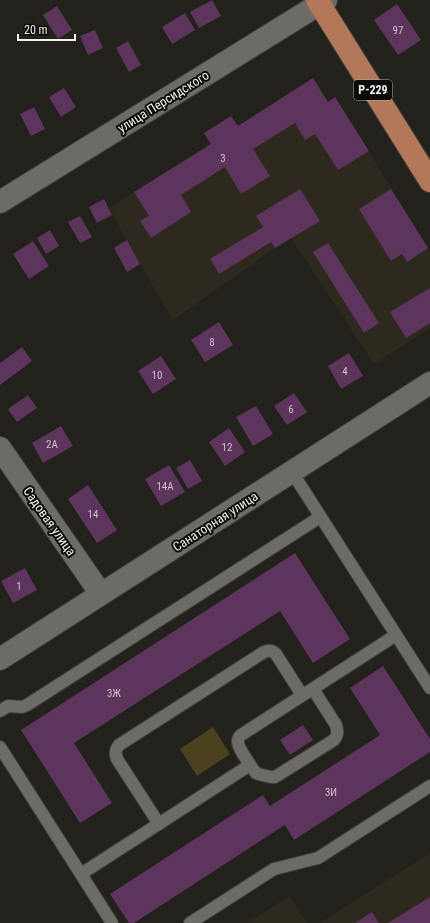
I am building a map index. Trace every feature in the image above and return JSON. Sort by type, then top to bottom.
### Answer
[{"type":"main road","name":"Р-229","points":[[321,1],[430,181]]},
{"type":"street","name":"улица Персидского","points":[[0,202],[321,1]]},
{"type":"street","name":"Санаторная улица","points":[[0,659],[430,383]]},
{"type":"street","name":"Садовая улица","points":[[0,448],[101,594]]},
{"type":"lane","points":[[292,472],[430,688]]},
{"type":"lane","points":[[0,711],[8,706],[22,707],[27,705],[320,516]]},
{"type":"lane","points":[[313,689],[336,725],[338,730],[334,740],[275,777],[271,778],[256,773],[237,742],[241,735],[396,635]]},
{"type":"lane","points":[[159,824],[117,759],[115,754],[119,745],[269,650],[276,654],[302,695]]},
{"type":"lane","points":[[0,747],[112,923]]},
{"type":"lane","points":[[81,874],[250,765]]},
{"type":"lane","points":[[190,923],[274,869],[318,858],[430,786]]},
{"type":"shaded area","points":[[313,78],[328,102],[335,97],[430,251],[430,328],[374,364],[291,238],[173,320],[109,208],[210,144],[204,133],[231,116],[238,126]]},
{"type":"shaded area","points":[[213,727],[230,754],[197,776],[180,749]]},
{"type":"shaded area","points":[[430,853],[430,923],[320,923]]},
{"type":"shaded area","points":[[290,896],[307,923],[247,923]]},
{"type":"building","points":[[212,0],[221,16],[199,28],[190,12]]},
{"type":"building","points":[[397,4],[421,40],[398,55],[374,20]]},
{"type":"building","points":[[57,6],[72,30],[58,39],[43,15]]},
{"type":"building","points":[[185,13],[195,30],[172,44],[162,27]]},
{"type":"building","points":[[95,30],[103,48],[88,55],[80,36]]},
{"type":"building","points":[[128,41],[141,65],[129,72],[116,48]]},
{"type":"building","points":[[313,78],[328,102],[335,97],[369,151],[338,170],[315,134],[305,140],[295,123],[253,149],[270,176],[241,194],[225,167],[181,195],[191,212],[151,238],[140,221],[149,216],[134,192],[211,144],[204,133],[231,116],[238,126]]},
{"type":"building","points":[[64,88],[76,107],[61,117],[49,97]]},
{"type":"building","points":[[34,107],[45,129],[31,136],[20,114]]},
{"type":"building","points":[[300,189],[320,221],[275,248],[271,242],[219,274],[210,259],[263,227],[256,216]]},
{"type":"building","points":[[391,189],[428,248],[407,262],[402,254],[391,261],[359,209]]},
{"type":"building","points":[[104,199],[112,215],[97,223],[89,207]]},
{"type":"building","points":[[80,216],[92,237],[80,243],[68,222]]},
{"type":"building","points":[[50,230],[59,246],[46,254],[37,238]]},
{"type":"building","points":[[127,240],[140,264],[127,272],[114,248]]},
{"type":"building","points":[[33,241],[49,266],[29,279],[13,254]]},
{"type":"building","points":[[328,243],[379,323],[364,333],[313,252]]},
{"type":"building","points":[[430,288],[430,323],[406,338],[390,312]]},
{"type":"building","points":[[219,322],[233,345],[205,362],[191,340]]},
{"type":"building","points":[[22,347],[32,361],[0,385],[0,363]]},
{"type":"building","points":[[349,353],[363,376],[341,389],[328,366]]},
{"type":"building","points":[[161,356],[176,379],[153,394],[138,371]]},
{"type":"building","points":[[294,393],[307,412],[287,425],[274,406]]},
{"type":"building","points":[[28,395],[37,408],[17,422],[8,409]]},
{"type":"building","points":[[256,406],[273,434],[253,446],[236,417]]},
{"type":"building","points":[[61,426],[73,446],[43,463],[32,443]]},
{"type":"building","points":[[229,428],[245,452],[225,466],[209,442]]},
{"type":"building","points":[[190,460],[202,481],[188,489],[176,468]]},
{"type":"building","points":[[169,465],[185,492],[161,506],[145,479]]},
{"type":"building","points":[[88,485],[117,530],[97,543],[68,499]]},
{"type":"building","points":[[295,553],[350,639],[313,663],[280,611],[74,743],[112,803],[80,823],[21,730]]},
{"type":"building","points":[[25,568],[37,590],[13,603],[1,581]]},
{"type":"building","points":[[383,666],[430,739],[430,752],[294,840],[285,825],[134,923],[129,923],[110,894],[263,795],[270,806],[380,735],[350,688]]},
{"type":"building","points":[[303,725],[313,740],[290,755],[280,740]]},
{"type":"building","points":[[430,897],[430,923],[388,923]]},
{"type":"building","points":[[372,912],[379,923],[355,923]]}]
